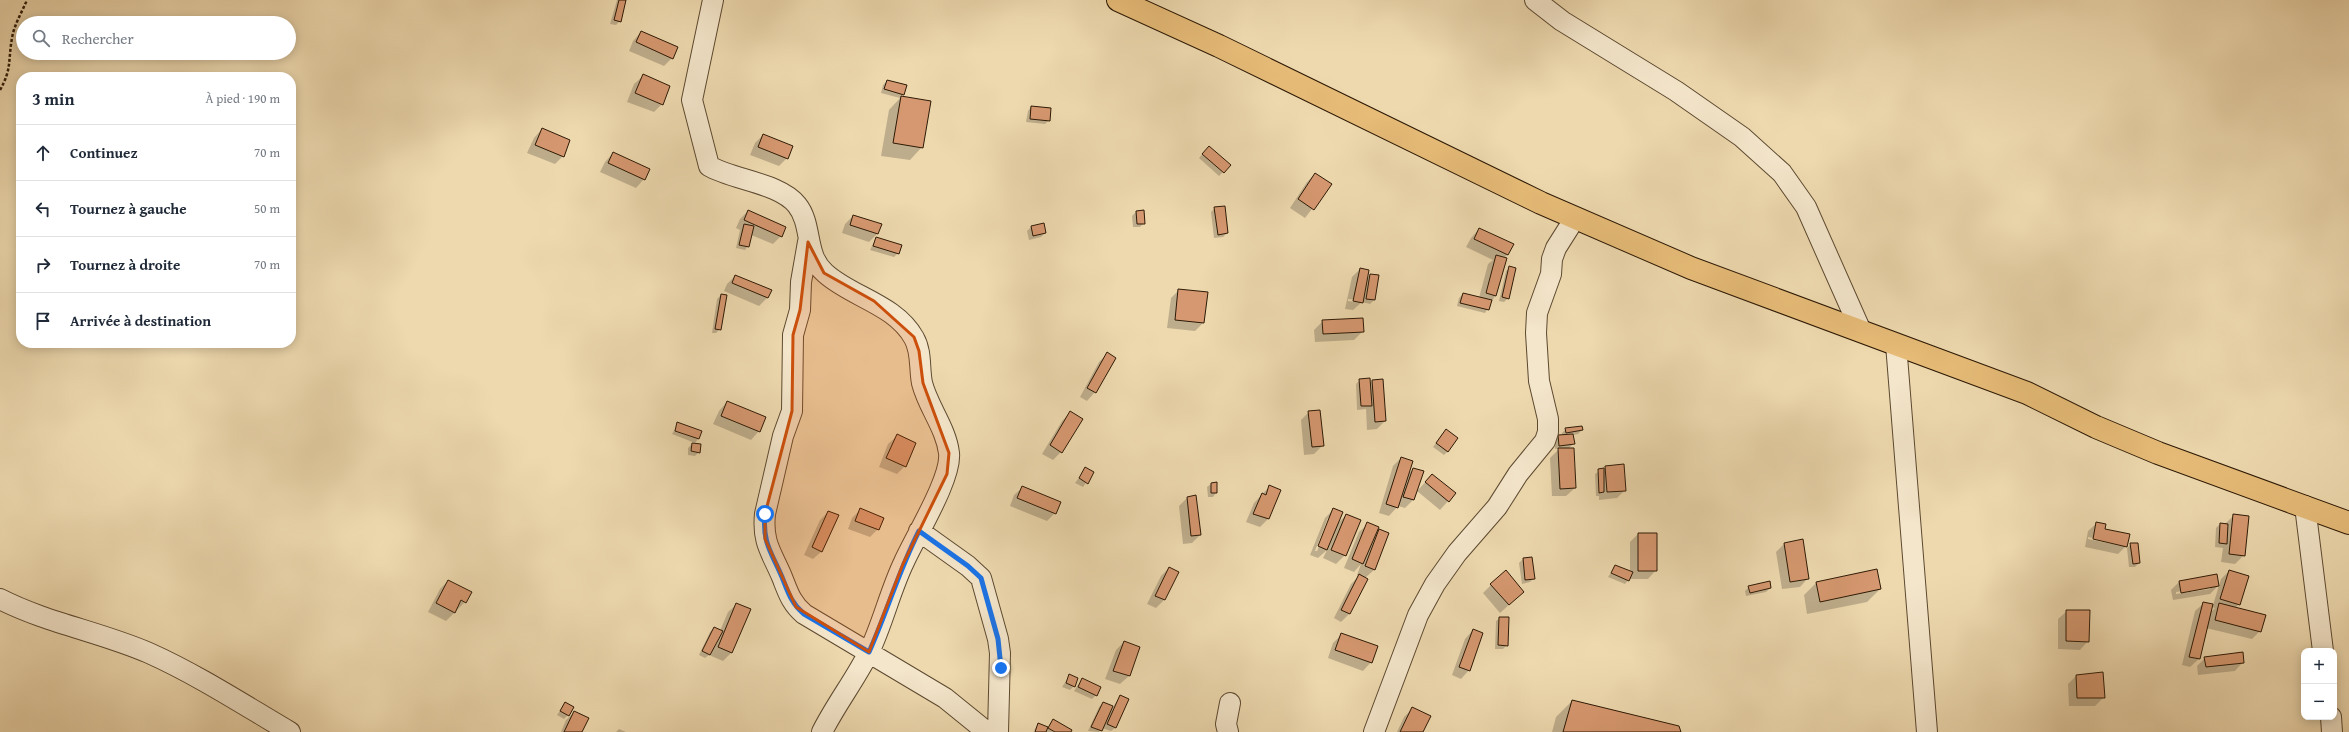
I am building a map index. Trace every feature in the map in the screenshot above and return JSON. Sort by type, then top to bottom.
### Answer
[{"type":"main road","points":[[1118,0],[1575,218],[1691,268],[2027,393],[2158,453],[2349,523]]},
{"type":"street","points":[[713,0],[692,100],[709,166],[789,197],[801,211],[811,252],[824,273],[874,301],[903,324],[914,337],[920,351],[922,384],[945,439],[949,462],[947,474],[902,564],[884,618],[869,652],[844,695],[834,707],[822,732]]},
{"type":"street","points":[[1535,0],[1562,21],[1676,91],[1742,137],[1782,174],[1806,207],[1862,331]]},
{"type":"street","points":[[1374,732],[1418,615],[1435,584],[1457,553],[1497,507],[1518,474],[1545,441],[1548,432],[1548,419],[1539,381],[1538,313],[1551,274],[1552,260],[1556,248],[1575,218]]},
{"type":"street","points":[[808,242],[801,282],[800,310],[793,335],[792,411],[783,436],[765,514],[765,539],[788,597],[804,614],[945,698],[987,732]]},
{"type":"street","points":[[1896,344],[1927,732]]},
{"type":"street","points":[[2305,506],[2323,648]]},
{"type":"street","points":[[919,531],[968,566],[981,578],[998,639],[1000,653],[998,732]]},
{"type":"street","points":[[0,599],[15,607],[98,633],[149,654],[219,690],[290,732]]},
{"type":"street","points":[[1228,732],[1226,724],[1230,703]]},
{"type":"street","points":[[2330,720],[2332,732]]},
{"type":"path","points":[[20,16],[27,0]]},
{"type":"path","points":[[0,90],[11,62],[14,30],[16,25]]},
{"type":"highlighted area","points":[[808,242],[824,273],[874,301],[914,337],[919,351],[923,383],[949,453],[947,474],[903,564],[869,652],[796,607],[765,539],[765,514],[792,411],[793,335],[800,310]]},
{"type":"building","points":[[619,0],[626,0],[621,22],[614,20]]},
{"type":"building","points":[[641,31],[678,47],[673,59],[636,42]]},
{"type":"building","points":[[643,74],[670,86],[663,105],[635,93]]},
{"type":"building","points":[[887,80],[907,85],[904,95],[884,89]]},
{"type":"building","points":[[901,96],[931,101],[923,148],[893,143]]},
{"type":"building","points":[[1031,106],[1051,108],[1050,121],[1030,119]]},
{"type":"building","points":[[542,128],[570,140],[564,157],[535,145]]},
{"type":"building","points":[[763,134],[793,146],[788,159],[758,147]]},
{"type":"building","points":[[1209,146],[1231,165],[1224,173],[1202,154]]},
{"type":"building","points":[[613,152],[650,169],[645,180],[608,163]]},
{"type":"building","points":[[1315,173],[1332,184],[1314,210],[1298,199]]},
{"type":"building","points":[[1225,206],[1228,233],[1218,235],[1214,207]]},
{"type":"building","points":[[748,210],[786,227],[782,237],[744,220]]},
{"type":"building","points":[[1144,210],[1145,224],[1137,224],[1136,211]]},
{"type":"building","points":[[853,215],[882,224],[878,234],[850,225]]},
{"type":"building","points":[[1044,223],[1046,233],[1033,236],[1031,226]]},
{"type":"building","points":[[744,224],[754,226],[749,247],[739,245]]},
{"type":"building","points":[[1479,228],[1514,244],[1508,255],[1474,239]]},
{"type":"building","points":[[876,237],[902,245],[899,254],[873,246]]},
{"type":"building","points":[[1496,255],[1507,258],[1496,296],[1486,293]]},
{"type":"building","points":[[1509,266],[1516,268],[1509,299],[1502,297]]},
{"type":"building","points":[[1360,268],[1369,270],[1363,303],[1353,301]]},
{"type":"building","points":[[1370,274],[1379,275],[1375,300],[1366,299]]},
{"type":"building","points":[[735,275],[772,290],[768,298],[732,283]]},
{"type":"building","points":[[1178,289],[1208,292],[1204,323],[1175,320]]},
{"type":"building","points":[[1463,293],[1492,300],[1489,310],[1460,303]]},
{"type":"building","points":[[721,294],[727,295],[721,330],[715,329]]},
{"type":"building","points":[[1363,318],[1364,332],[1323,334],[1322,320]]},
{"type":"building","points":[[1107,352],[1116,358],[1096,393],[1087,388]]},
{"type":"building","points":[[1370,378],[1372,406],[1361,406],[1359,379]]},
{"type":"building","points":[[1383,379],[1386,421],[1375,422],[1372,380]]},
{"type":"building","points":[[727,401],[766,417],[760,432],[721,416]]},
{"type":"building","points":[[1320,410],[1324,446],[1312,447],[1308,411]]},
{"type":"building","points":[[1070,411],[1083,419],[1062,453],[1050,445]]},
{"type":"building","points":[[677,422],[702,431],[699,439],[675,431]]},
{"type":"building","points":[[1582,426],[1583,430],[1566,433],[1565,428]]},
{"type":"building","points":[[1446,429],[1458,438],[1448,452],[1436,443]]},
{"type":"building","points":[[897,434],[916,443],[906,467],[886,458]]},
{"type":"building","points":[[1573,434],[1575,444],[1559,446],[1558,435]]},
{"type":"building","points":[[692,443],[701,444],[700,453],[691,451]]},
{"type":"building","points":[[1558,448],[1574,448],[1576,488],[1560,489]]},
{"type":"building","points":[[1401,457],[1413,461],[1398,508],[1386,504]]},
{"type":"building","points":[[1624,464],[1626,491],[1607,492],[1605,466]]},
{"type":"building","points":[[1085,467],[1094,472],[1088,484],[1079,478]]},
{"type":"building","points":[[1413,468],[1424,471],[1414,500],[1403,497]]},
{"type":"building","points":[[1604,468],[1604,492],[1599,493],[1598,469]]},
{"type":"building","points":[[1432,474],[1456,493],[1449,502],[1425,482]]},
{"type":"building","points":[[1217,482],[1217,493],[1211,493],[1211,483]]},
{"type":"building","points":[[1269,485],[1281,490],[1269,519],[1253,514],[1262,493],[1266,495]]},
{"type":"building","points":[[1022,486],[1061,502],[1056,514],[1017,498]]},
{"type":"building","points":[[1196,495],[1201,535],[1191,536],[1187,497]]},
{"type":"building","points":[[860,508],[884,518],[879,530],[855,521]]},
{"type":"building","points":[[1333,508],[1343,512],[1327,550],[1318,546]]},
{"type":"building","points":[[828,511],[839,515],[822,552],[812,547]]},
{"type":"building","points":[[1346,514],[1361,520],[1346,556],[1331,550]]},
{"type":"building","points":[[2233,514],[2249,516],[2245,556],[2229,554]]},
{"type":"building","points":[[1367,522],[1379,527],[1363,564],[1352,559]]},
{"type":"building","points":[[2096,522],[2106,524],[2105,529],[2130,534],[2127,547],[2093,539]]},
{"type":"building","points":[[2220,523],[2228,524],[2227,544],[2219,543]]},
{"type":"building","points":[[1379,529],[1389,533],[1375,570],[1365,566]]},
{"type":"building","points":[[1638,533],[1657,533],[1657,571],[1638,571]]},
{"type":"building","points":[[1803,539],[1809,579],[1790,582],[1784,543]]},
{"type":"building","points":[[2130,543],[2138,543],[2140,563],[2133,564]]},
{"type":"building","points":[[1532,557],[1535,579],[1525,580],[1523,558]]},
{"type":"building","points":[[1615,565],[1633,572],[1629,581],[1611,573]]},
{"type":"building","points":[[1169,567],[1179,572],[1165,600],[1155,596]]},
{"type":"building","points":[[1877,569],[1881,589],[1820,602],[1816,582]]},
{"type":"building","points":[[1506,570],[1524,592],[1509,605],[1490,584]]},
{"type":"building","points":[[2229,570],[2249,576],[2240,605],[2220,599]]},
{"type":"building","points":[[1359,574],[1368,579],[1350,614],[1341,610]]},
{"type":"building","points":[[2217,574],[2219,586],[2181,593],[2179,581]]},
{"type":"building","points":[[448,580],[472,592],[466,603],[461,600],[455,613],[436,603]]},
{"type":"building","points":[[1770,581],[1771,588],[1750,593],[1748,586]]},
{"type":"building","points":[[2203,602],[2213,604],[2200,659],[2189,657]]},
{"type":"building","points":[[736,603],[751,609],[732,653],[718,647]]},
{"type":"building","points":[[2219,603],[2266,615],[2261,632],[2215,620]]},
{"type":"building","points":[[2066,610],[2090,610],[2089,642],[2066,641]]},
{"type":"building","points":[[1499,617],[1509,617],[1508,646],[1498,645]]},
{"type":"building","points":[[714,627],[723,631],[710,655],[702,651]]},
{"type":"building","points":[[1473,629],[1483,633],[1470,671],[1459,667]]},
{"type":"building","points":[[1341,633],[1378,646],[1372,663],[1335,650]]},
{"type":"building","points":[[1124,641],[1140,647],[1130,676],[1113,671]]},
{"type":"building","points":[[2243,652],[2244,663],[2206,667],[2204,657]]},
{"type":"building","points":[[2103,672],[2105,698],[2077,698],[2076,675]]},
{"type":"building","points":[[1069,674],[1078,678],[1075,687],[1066,683]]},
{"type":"building","points":[[1082,678],[1101,687],[1097,696],[1078,687]]},
{"type":"building","points":[[1120,695],[1129,699],[1116,728],[1107,724]]},
{"type":"building","points":[[1572,700],[1679,726],[1681,732],[1563,732]]},
{"type":"building","points":[[565,702],[574,707],[569,716],[560,711]]},
{"type":"building","points":[[1103,702],[1113,706],[1102,731],[1091,727]]},
{"type":"building","points":[[1412,707],[1431,716],[1423,732],[1400,732]]},
{"type":"building","points":[[574,711],[589,718],[582,732],[564,732]]},
{"type":"building","points":[[1053,719],[1072,730],[1071,732],[1055,732],[1048,728]]},
{"type":"building","points":[[1038,723],[1048,727],[1046,732],[1035,732]]},
{"type":"route","points":[[765,514],[764,527],[768,551],[782,577],[788,597],[804,614],[869,652],[884,618],[902,564],[919,531],[968,566],[981,578],[990,616],[998,639],[1001,668]]}]
